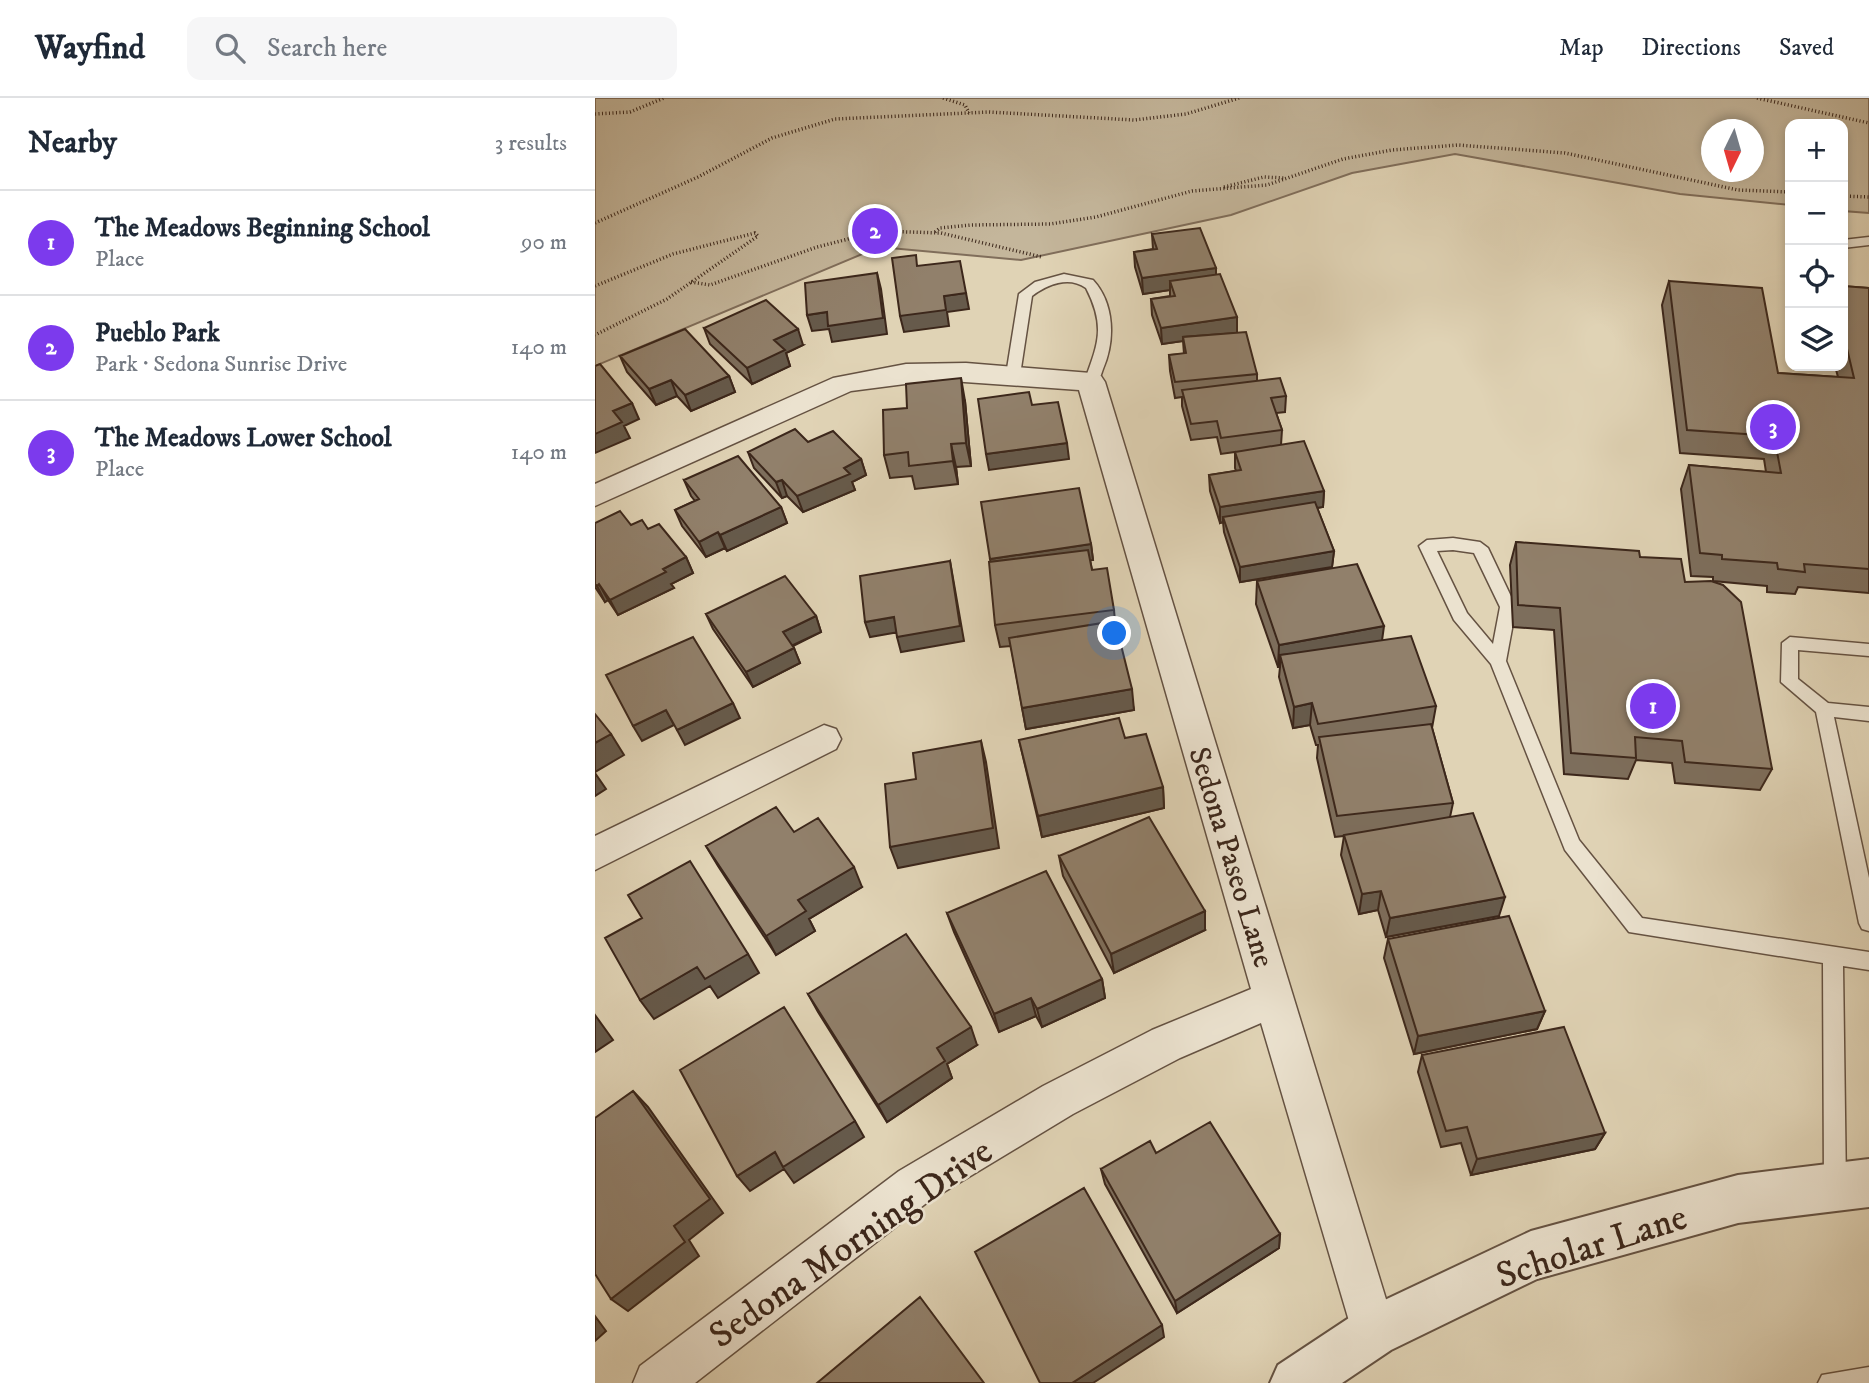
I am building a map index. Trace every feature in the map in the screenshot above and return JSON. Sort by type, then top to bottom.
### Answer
[{"type":"street","points":[[595,496],[843,384],[878,375],[937,369],[1091,382]]},
{"type":"street","name":"Sedona Paseo Lane","points":[[1091,382],[1373,1332]]},
{"type":"street","points":[[595,854],[824,739]]},
{"type":"street","name":"Sedona Morning Drive","points":[[657,1383],[914,1186],[1070,1094],[1166,1044],[1274,998]]},
{"type":"street","name":"Scholar Lane","points":[[1296,1383],[1373,1332],[1531,1256],[1738,1199],[1852,1185]]},
{"type":"lane","points":[[1848,243],[1869,241]]},
{"type":"lane","points":[[1013,375],[1026,294],[1039,282],[1064,278],[1088,283],[1096,292],[1106,341],[1091,382]]},
{"type":"lane","points":[[1499,661],[1508,607],[1480,548],[1454,544],[1427,546],[1460,616],[1499,661],[1572,844],[1636,926],[1869,961]]},
{"type":"lane","points":[[1869,650],[1790,643],[1789,682],[1823,709],[1869,714]]},
{"type":"lane","points":[[1823,709],[1869,923]]},
{"type":"lane","points":[[1833,956],[1852,1185]]},
{"type":"lane","points":[[1830,1383],[1869,1379]]},
{"type":"path","points":[[595,114],[630,111],[664,98]]},
{"type":"path","points":[[943,98],[965,105],[968,113]]},
{"type":"path","points":[[595,223],[698,177],[772,138],[835,119],[968,113],[1134,120],[1186,114],[1239,98]]},
{"type":"path","points":[[1758,98],[1869,122]]},
{"type":"path","points":[[1220,188],[1244,189],[1288,178],[1343,159],[1392,150],[1486,145],[1565,153],[1738,190],[1785,192]]},
{"type":"path","points":[[935,232],[940,228],[961,226],[1050,224],[1096,217],[1160,198],[1264,177],[1288,178]]},
{"type":"path","points":[[1848,196],[1869,197]]},
{"type":"path","points":[[691,282],[711,285],[841,240],[879,231],[935,232],[1061,262],[1064,278]]},
{"type":"path","points":[[595,286],[639,265],[703,243],[755,233],[758,236],[634,318],[595,335]]},
{"type":"shaded area","points":[[595,98],[1869,98],[1869,213],[1848,211],[1848,119],[1785,119],[1785,204],[1680,194],[1455,154],[1352,173],[1231,215],[1021,260],[879,247],[595,366]]},
{"type":"building","points":[[1200,228],[1216,268],[1142,278],[1134,252],[1157,249],[1152,234]]},
{"type":"building","points":[[916,255],[917,266],[960,261],[966,293],[944,296],[946,310],[900,316],[892,258]]},
{"type":"building","points":[[877,273],[883,318],[828,326],[827,312],[807,315],[805,283]]},
{"type":"building","points":[[1220,274],[1237,317],[1161,328],[1151,299],[1175,296],[1170,281]]},
{"type":"building","points":[[1669,281],[1762,288],[1778,373],[1854,378],[1848,353],[1848,286],[1869,288],[1869,569],[1804,564],[1805,572],[1778,569],[1777,563],[1722,559],[1722,555],[1700,553],[1689,465],[1781,473],[1774,436],[1687,430]]},
{"type":"building","points":[[766,300],[798,329],[774,340],[785,350],[747,368],[704,328]]},
{"type":"building","points":[[685,329],[729,376],[685,395],[671,380],[649,389],[620,356]]},
{"type":"building","points":[[1246,332],[1257,374],[1175,382],[1169,355],[1186,353],[1183,337]]},
{"type":"building","points":[[600,364],[632,403],[613,411],[622,422],[595,434],[595,366]]},
{"type":"building","points":[[961,378],[966,443],[951,444],[953,461],[909,466],[908,452],[884,455],[883,410],[907,408],[906,384]]},
{"type":"building","points":[[1280,378],[1286,396],[1271,398],[1282,430],[1221,438],[1217,421],[1191,424],[1182,390]]},
{"type":"building","points":[[1029,392],[1032,405],[1058,402],[1067,443],[986,454],[978,399]]},
{"type":"building","points":[[795,429],[808,442],[833,431],[861,459],[844,468],[850,474],[797,496],[782,480],[776,482],[748,452]]},
{"type":"building","points":[[1304,441],[1324,491],[1220,507],[1209,475],[1241,470],[1235,452]]},
{"type":"building","points":[[738,456],[781,507],[699,542],[675,510],[699,499],[684,480]]},
{"type":"building","points":[[1079,488],[1091,544],[990,559],[981,502]]},
{"type":"building","points":[[1315,502],[1334,551],[1240,567],[1223,517]]},
{"type":"building","points":[[620,511],[631,525],[642,520],[648,529],[659,524],[686,557],[663,569],[666,572],[610,600],[599,584],[595,584],[595,523]]},
{"type":"building","points":[[1516,542],[1639,551],[1640,557],[1681,559],[1685,582],[1711,581],[1723,585],[1741,602],[1772,769],[1685,762],[1682,741],[1635,737],[1636,758],[1571,753],[1560,608],[1518,605]]},
{"type":"building","points":[[1088,550],[1092,570],[1107,568],[1114,610],[995,625],[989,562]]},
{"type":"building","points":[[950,561],[960,626],[897,637],[894,617],[865,622],[860,576]]},
{"type":"building","points":[[1357,564],[1384,626],[1279,645],[1257,581]]},
{"type":"building","points":[[785,576],[816,616],[783,632],[794,648],[746,672],[706,614]]},
{"type":"building","points":[[1115,621],[1132,689],[1022,708],[1009,638]]},
{"type":"building","points":[[1411,636],[1436,706],[1318,724],[1312,703],[1294,707],[1280,655]]},
{"type":"building","points":[[693,637],[733,703],[677,730],[666,710],[633,726],[606,675]]},
{"type":"building","points":[[595,714],[611,734],[595,743]]},
{"type":"building","points":[[1119,718],[1125,738],[1146,734],[1163,787],[1038,816],[1019,740]]},
{"type":"building","points":[[1431,724],[1453,803],[1337,816],[1319,737]]},
{"type":"building","points":[[981,741],[993,828],[890,847],[885,784],[916,779],[913,753]]},
{"type":"building","points":[[776,807],[794,832],[818,818],[854,867],[798,900],[806,911],[766,936],[706,846]]},
{"type":"building","points":[[1473,813],[1505,897],[1390,918],[1381,891],[1362,894],[1344,835]]},
{"type":"building","points":[[1149,817],[1205,911],[1111,954],[1059,856]]},
{"type":"building","points":[[690,861],[748,954],[705,979],[697,967],[640,1000],[605,938],[642,918],[628,895]]},
{"type":"building","points":[[1046,871],[1102,979],[1037,1009],[1031,998],[994,1014],[947,913]]},
{"type":"building","points":[[1509,916],[1545,1011],[1418,1036],[1388,939]]},
{"type":"building","points":[[906,934],[971,1027],[937,1048],[945,1061],[878,1105],[808,994]]},
{"type":"building","points":[[784,1007],[855,1121],[783,1167],[775,1152],[737,1176],[680,1070]]},
{"type":"building","points":[[1564,1027],[1605,1133],[1477,1159],[1467,1127],[1446,1131],[1422,1055]]},
{"type":"building","points":[[633,1091],[710,1199],[674,1226],[685,1242],[611,1299],[595,1274],[595,1118]]},
{"type":"building","points":[[1210,1122],[1280,1234],[1175,1301],[1101,1169],[1150,1141],[1156,1153]]},
{"type":"building","points":[[1084,1188],[1162,1325],[1072,1383],[1040,1383],[975,1252]]},
{"type":"building","points":[[920,1297],[984,1383],[817,1383]]},
{"type":"place","name":"Pueblo Park","points":[[875,231]]},
{"type":"place","name":"The Meadows Lower School","points":[[1773,427]]},
{"type":"place","name":"The Meadows Beginning School","points":[[1653,706]]}]
